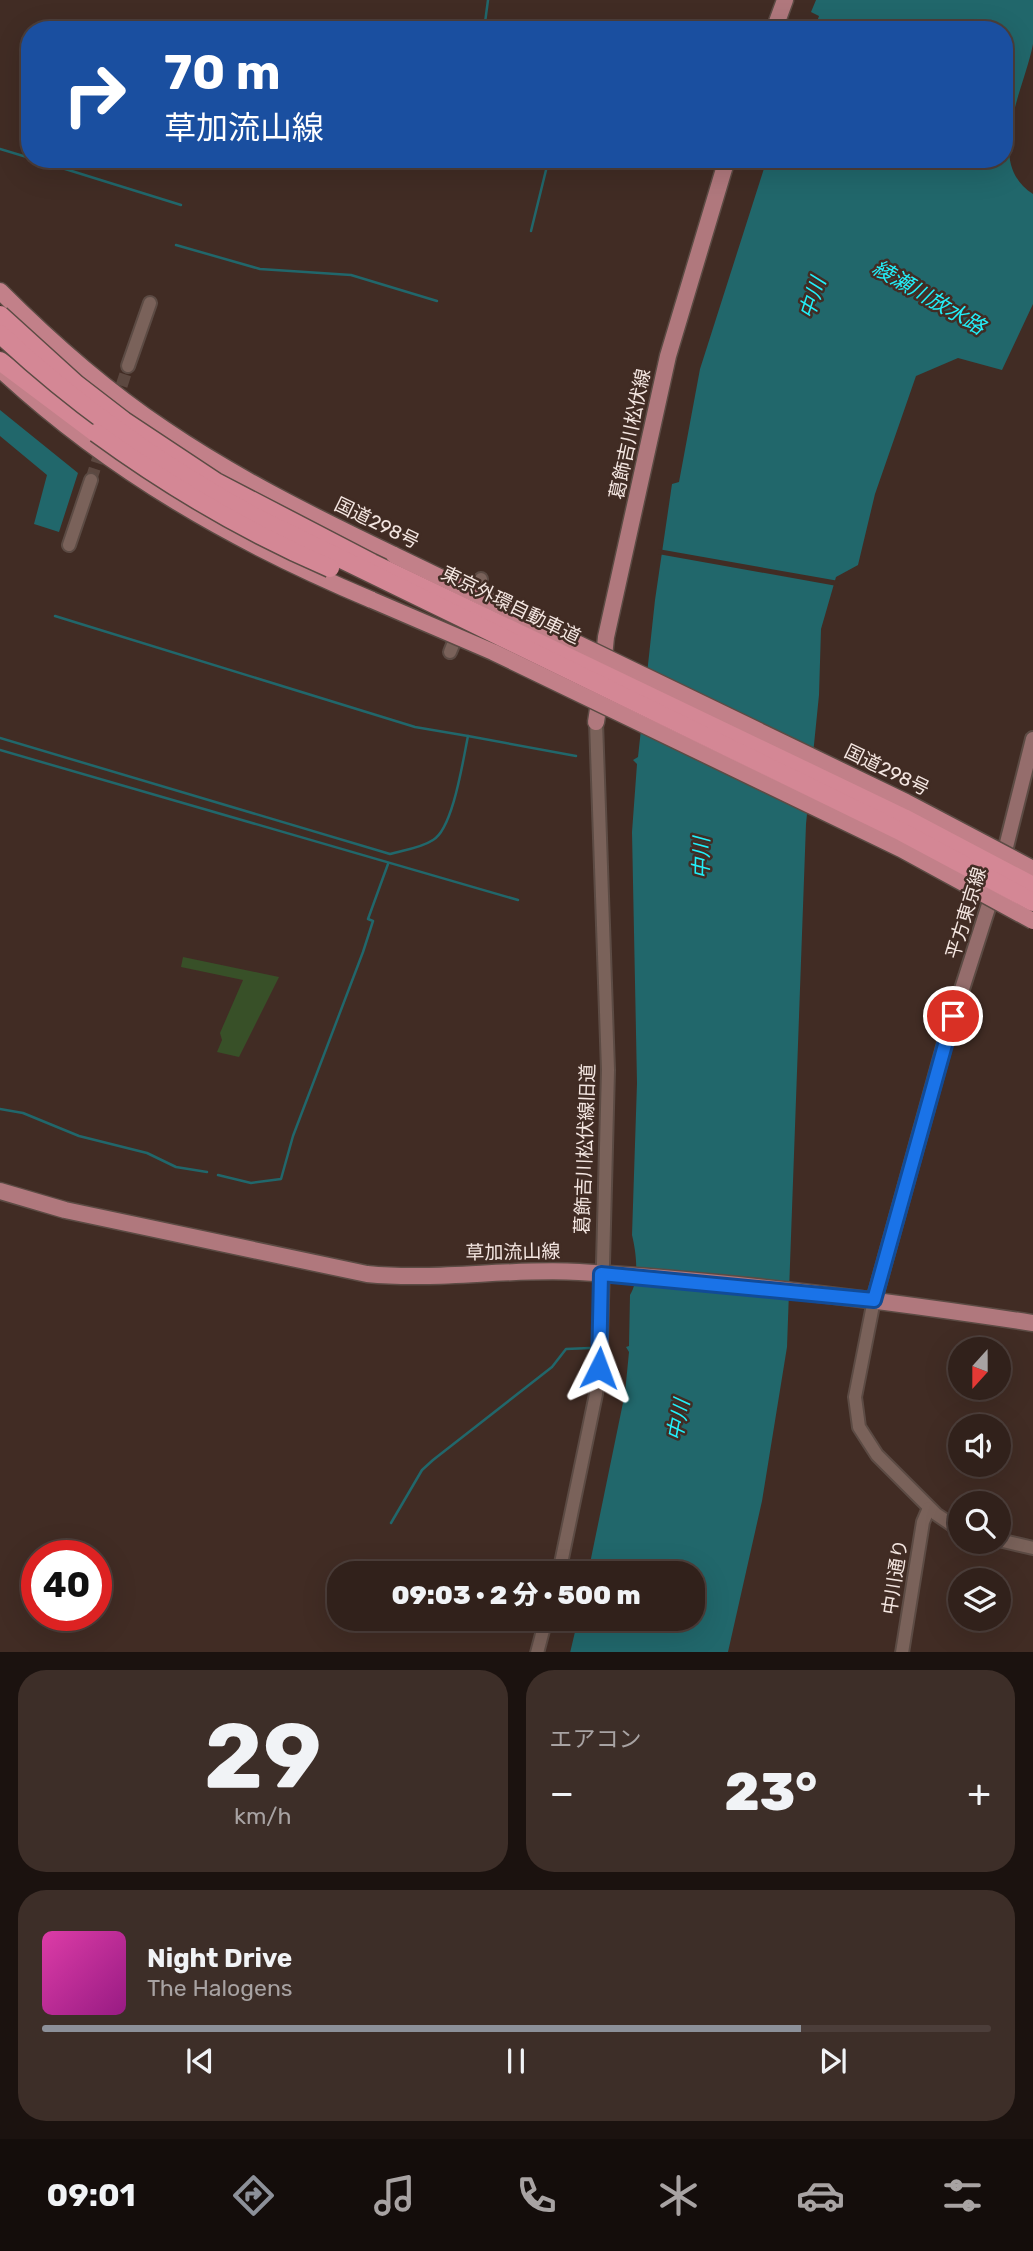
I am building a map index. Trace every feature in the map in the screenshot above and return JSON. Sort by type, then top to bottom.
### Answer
[{"type":"highway","name":"国道298号","points":[[0,291],[72,360],[163,429],[281,499],[905,802],[1033,869]]},
{"type":"highway","name":"東京外環自動車道","points":[[0,316],[76,384],[124,421],[216,482],[360,557],[904,818],[1033,886]]},
{"type":"highway","name":"東京外環自動車道","points":[[0,334],[69,395],[163,463],[300,542],[902,832],[1033,902]]},
{"type":"highway","points":[[0,361],[165,482],[262,538],[479,628]]},
{"type":"highway","points":[[0,369],[108,458],[188,511],[268,555],[493,652],[889,843],[1033,921]]},
{"type":"main road","points":[[777,21],[785,0]]},
{"type":"main road","name":"葛飾吉川松伏線","points":[[596,722],[606,637],[654,411],[688,280],[724,168]]},
{"type":"main road","name":"平方東京線","points":[[874,1300],[947,1036],[1012,828],[1033,739]]},
{"type":"main road","name":"草加流山線","points":[[0,1191],[70,1212],[367,1274],[417,1277],[542,1271],[605,1274],[820,1293],[1033,1322]]},
{"type":"street","points":[[128,366],[150,303]]},
{"type":"street","points":[[69,545],[91,480]]},
{"type":"street","points":[[450,652],[481,579]]},
{"type":"street","name":"葛飾吉川松伏線旧道","points":[[561,1561],[596,1394],[605,1274],[608,1070],[596,722]]},
{"type":"street","points":[[874,1300],[855,1397],[859,1427],[870,1447],[929,1508],[948,1522]]},
{"type":"street","name":"中川通り","points":[[902,1652],[923,1522],[929,1508]]},
{"type":"street","points":[[1011,1543],[1033,1548]]},
{"type":"street","points":[[537,1652],[543,1631]]},
{"type":"green space","points":[[183,957],[279,977],[239,1057],[217,1052],[222,1040],[220,1033],[243,980],[181,967]]},
{"type":"water","points":[[816,0],[1033,0],[1033,44],[1013,116],[1013,21],[817,21],[819,16],[811,12]]},
{"type":"water","points":[[764,168],[1013,168],[1018,180],[1033,194],[1033,304],[1002,370],[958,358],[916,376],[875,494],[858,565],[836,577],[821,629],[819,695],[806,824],[787,1347],[762,1501],[728,1652],[570,1652],[575,1631],[705,1631],[705,1561],[590,1561],[625,1393],[630,1295],[636,1273],[632,1235],[637,1083],[632,832],[637,764],[633,760],[638,757],[655,600],[672,484],[679,482],[700,369]]},
{"type":"water","points":[[0,410],[78,473],[59,532],[34,524],[47,475],[0,436]]},
{"type":"pier","points":[[658,549],[839,581],[837,586],[658,554]]},
{"type":"waterway","points":[[485,21],[488,0]]},
{"type":"waterway","points":[[0,149],[21,155]]},
{"type":"waterway","points":[[62,168],[181,205]]},
{"type":"waterway","points":[[531,231],[547,168]]},
{"type":"waterway","points":[[176,245],[260,269],[351,275],[437,301]]},
{"type":"waterway","points":[[55,616],[415,727],[468,736]]},
{"type":"waterway","points":[[0,738],[390,854],[423,845],[440,833],[452,809],[468,736],[576,756]]},
{"type":"waterway","points":[[0,750],[518,900]]},
{"type":"waterway","points":[[218,1175],[251,1183],[281,1179],[293,1136],[363,952],[373,921],[368,919],[388,864]]},
{"type":"waterway","points":[[0,1109],[23,1113],[79,1136],[147,1153],[176,1167],[207,1172]]},
{"type":"waterway","points":[[391,1523],[422,1470],[433,1460],[552,1367],[566,1349],[590,1348]]},
{"type":"tunnel","points":[[116,403],[128,366]]},
{"type":"tunnel","points":[[91,480],[103,443]]},
{"type":"route","points":[[599,1368],[601,1274],[874,1300],[953,1016]]},
{"type":"water label","name":"綾瀬川放水路","points":[[929,297]]},
{"type":"water label","name":"中川","points":[[812,298]]},
{"type":"water label","name":"中川","points":[[701,858]]},
{"type":"water label","name":"中川","points":[[678,1420]]}]
